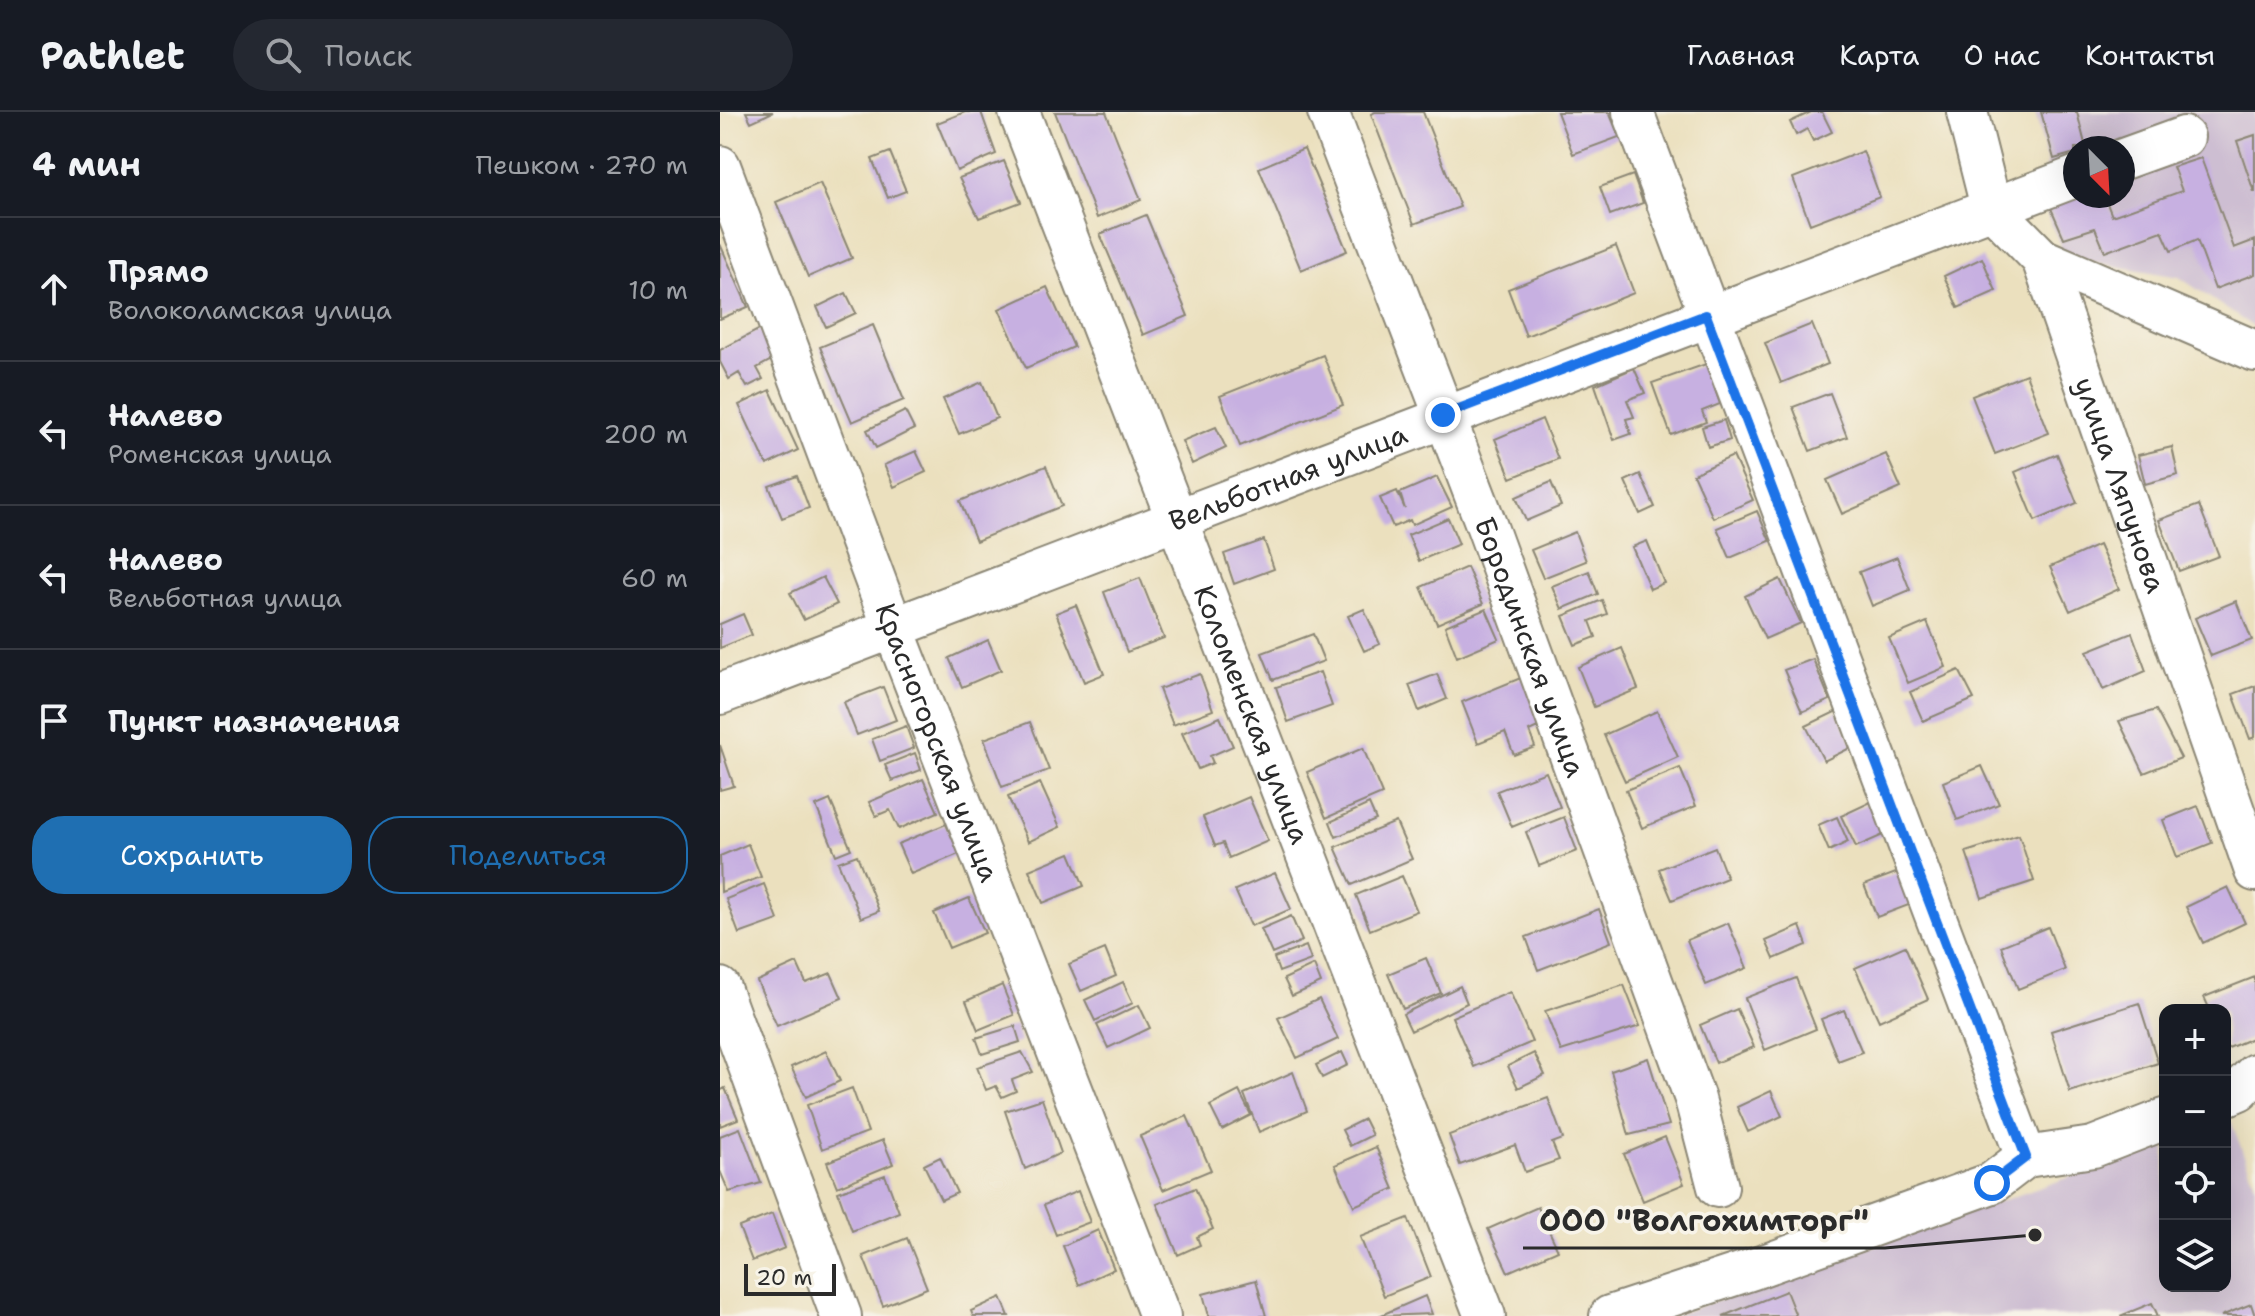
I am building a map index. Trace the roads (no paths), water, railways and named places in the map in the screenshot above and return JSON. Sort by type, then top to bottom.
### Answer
[{"type":"street","name":"Коломенская улица","points":[[1019,112],[1180,521],[1485,1316]]},
{"type":"street","name":"Бородинская улица","points":[[1328,112],[1493,542],[1695,1099],[1718,1187]]},
{"type":"street","points":[[1633,112],[1706,315],[2026,1157]]},
{"type":"street","points":[[1967,112],[1991,207]]},
{"type":"street","points":[[2135,155],[2184,137]]},
{"type":"street","name":"Красногорская улица","points":[[720,166],[894,630],[1160,1316]]},
{"type":"street","name":"Вельботная улица","points":[[720,694],[1180,521],[1443,415],[2063,181]]},
{"type":"street","name":"улица Ляпунова","points":[[1991,207],[2042,259],[2255,871]]},
{"type":"street","points":[[2042,259],[2255,351]]},
{"type":"street","points":[[720,988],[841,1316]]},
{"type":"street","points":[[2231,1093],[2255,1074]]},
{"type":"street","points":[[1610,1316],[1796,1254],[1992,1183],[2026,1157],[2093,1147],[2159,1121]]},
{"type":"place","name":"ООО \"Волгохимторг\"","points":[[2035,1235]]}]
